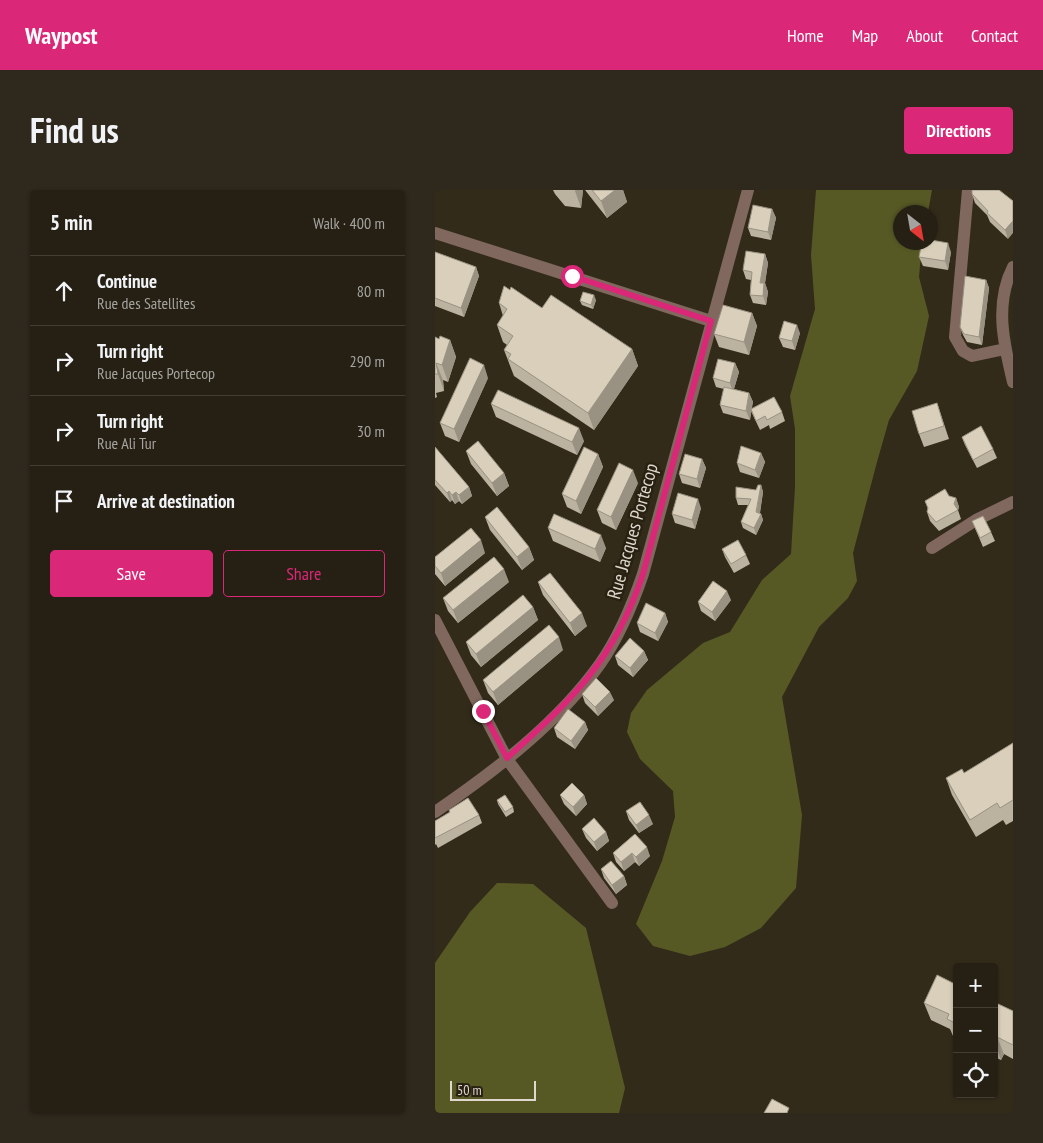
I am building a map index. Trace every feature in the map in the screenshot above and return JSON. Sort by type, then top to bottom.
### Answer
[{"type":"street","name":"Rue Jacques Portecop","points":[[435,812],[507,758],[546,723],[587,681],[616,637],[634,600],[749,190]]},
{"type":"street","points":[[968,190],[956,325],[957,342],[963,351],[972,356],[1005,349]]},
{"type":"street","points":[[435,232],[711,321]]},
{"type":"street","points":[[1013,268],[1006,287],[1001,317],[1005,349],[1013,382]]},
{"type":"street","points":[[932,548],[976,520],[1013,502]]},
{"type":"street","points":[[435,620],[507,758],[612,903]]},
{"type":"shaded area","points":[[816,190],[932,190],[929,205],[893,205],[893,250],[921,250],[919,277],[929,316],[917,371],[889,420],[877,462],[853,553],[857,581],[848,598],[819,627],[782,697],[802,815],[796,888],[761,928],[725,947],[690,956],[653,946],[636,924],[662,861],[675,817],[673,791],[640,759],[627,732],[631,713],[647,690],[703,643],[730,632],[762,580],[791,554],[795,487],[795,429],[790,396],[815,309],[811,255]]},
{"type":"shaded area","points":[[497,883],[533,884],[586,928],[625,1088],[619,1113],[435,1113],[435,963],[470,912]]},
{"type":"building","points":[[592,190],[615,190],[601,201]]},
{"type":"building","points":[[972,190],[999,190],[1013,201],[1013,221],[1005,230],[987,213],[988,211],[972,194]]},
{"type":"building","points":[[753,205],[772,209],[768,232],[748,228]]},
{"type":"building","points":[[938,241],[948,243],[945,261],[919,257],[920,250],[938,250]]},
{"type":"building","points":[[746,251],[765,254],[760,283],[764,283],[763,296],[750,295],[752,272],[743,270]]},
{"type":"building","points":[[435,252],[476,267],[461,308],[435,298]]},
{"type":"building","points":[[965,276],[986,280],[979,337],[964,334],[960,327]]},
{"type":"building","points":[[504,286],[510,290],[511,287],[542,308],[551,295],[632,349],[588,413],[508,359],[511,354],[504,350],[513,336],[497,325],[507,309],[499,303]]},
{"type":"building","points":[[583,292],[594,295],[591,305],[580,301]]},
{"type":"building","points":[[723,305],[752,313],[744,342],[714,334]]},
{"type":"building","points":[[784,321],[797,325],[792,341],[779,338]]},
{"type":"building","points":[[440,336],[450,340],[442,365],[436,363],[438,374],[435,374],[435,337],[439,339]]},
{"type":"building","points":[[470,358],[484,365],[454,429],[440,423]]},
{"type":"building","points":[[718,359],[735,363],[730,383],[713,378]]},
{"type":"building","points":[[724,387],[749,393],[746,411],[720,405]]},
{"type":"building","points":[[498,390],[579,428],[572,442],[491,404]]},
{"type":"building","points":[[774,397],[782,412],[767,420],[765,416],[756,421],[751,409]]},
{"type":"building","points":[[937,403],[944,426],[919,434],[912,411]]},
{"type":"building","points":[[981,426],[993,449],[973,460],[962,437]]},
{"type":"building","points":[[478,441],[504,473],[492,483],[466,451]]},
{"type":"building","points":[[741,446],[761,453],[755,470],[737,463]]},
{"type":"building","points":[[435,447],[469,487],[459,495],[456,492],[452,495],[449,491],[447,493],[435,480]]},
{"type":"building","points":[[584,447],[598,454],[576,501],[562,494]]},
{"type":"building","points":[[685,454],[702,459],[697,479],[679,474]]},
{"type":"building","points":[[619,463],[633,470],[611,517],[597,510]]},
{"type":"building","points":[[758,485],[761,485],[756,512],[761,514],[754,528],[741,522],[751,499],[736,498],[736,487],[756,490]]},
{"type":"building","points":[[945,489],[949,496],[956,498],[954,504],[958,510],[936,522],[927,512],[928,508],[925,501]]},
{"type":"building","points":[[678,493],[698,499],[692,520],[672,514]]},
{"type":"building","points":[[497,507],[529,547],[517,557],[485,517]]},
{"type":"building","points":[[554,514],[601,535],[595,549],[548,528]]},
{"type":"building","points":[[983,516],[991,532],[980,538],[972,521]]},
{"type":"building","points":[[471,528],[481,540],[441,573],[435,566],[435,557]]},
{"type":"building","points":[[738,540],[746,555],[731,564],[722,549]]},
{"type":"building","points":[[494,557],[504,569],[453,610],[443,598]]},
{"type":"building","points":[[550,573],[582,613],[570,623],[538,582]]},
{"type":"building","points":[[713,581],[727,591],[712,612],[698,602]]},
{"type":"building","points":[[523,595],[533,607],[476,654],[466,642]]},
{"type":"building","points":[[646,603],[665,613],[655,633],[637,623]]},
{"type":"building","points":[[549,625],[559,637],[493,692],[483,680]]},
{"type":"building","points":[[630,638],[644,651],[630,668],[615,656]]},
{"type":"building","points":[[596,678],[610,692],[595,707],[582,694]]},
{"type":"building","points":[[568,709],[585,722],[571,741],[554,728]]},
{"type":"building","points":[[1013,743],[1013,800],[1000,808],[997,803],[970,820],[946,778],[962,769],[964,773]]},
{"type":"building","points":[[572,783],[584,795],[573,807],[560,795]]},
{"type":"building","points":[[505,795],[513,807],[505,812],[497,800]]},
{"type":"building","points":[[468,798],[479,815],[435,838],[435,821]]},
{"type":"building","points":[[640,802],[649,815],[636,825],[626,811]]},
{"type":"building","points":[[594,818],[606,832],[594,842],[582,829]]},
{"type":"building","points":[[635,834],[647,847],[636,857],[632,853],[621,862],[613,853]]},
{"type":"building","points":[[611,861],[624,876],[612,885],[601,869]]},
{"type":"building","points":[[937,975],[953,983],[953,1022],[947,1019],[949,1014],[924,1003]]},
{"type":"building","points":[[998,1004],[1013,1011],[1013,1045],[998,1038]]},
{"type":"building","points":[[772,1099],[789,1108],[787,1113],[764,1113]]},
{"type":"route","points":[[483,711],[507,758],[569,701],[601,663],[634,600],[643,574],[711,321],[572,276]]}]
